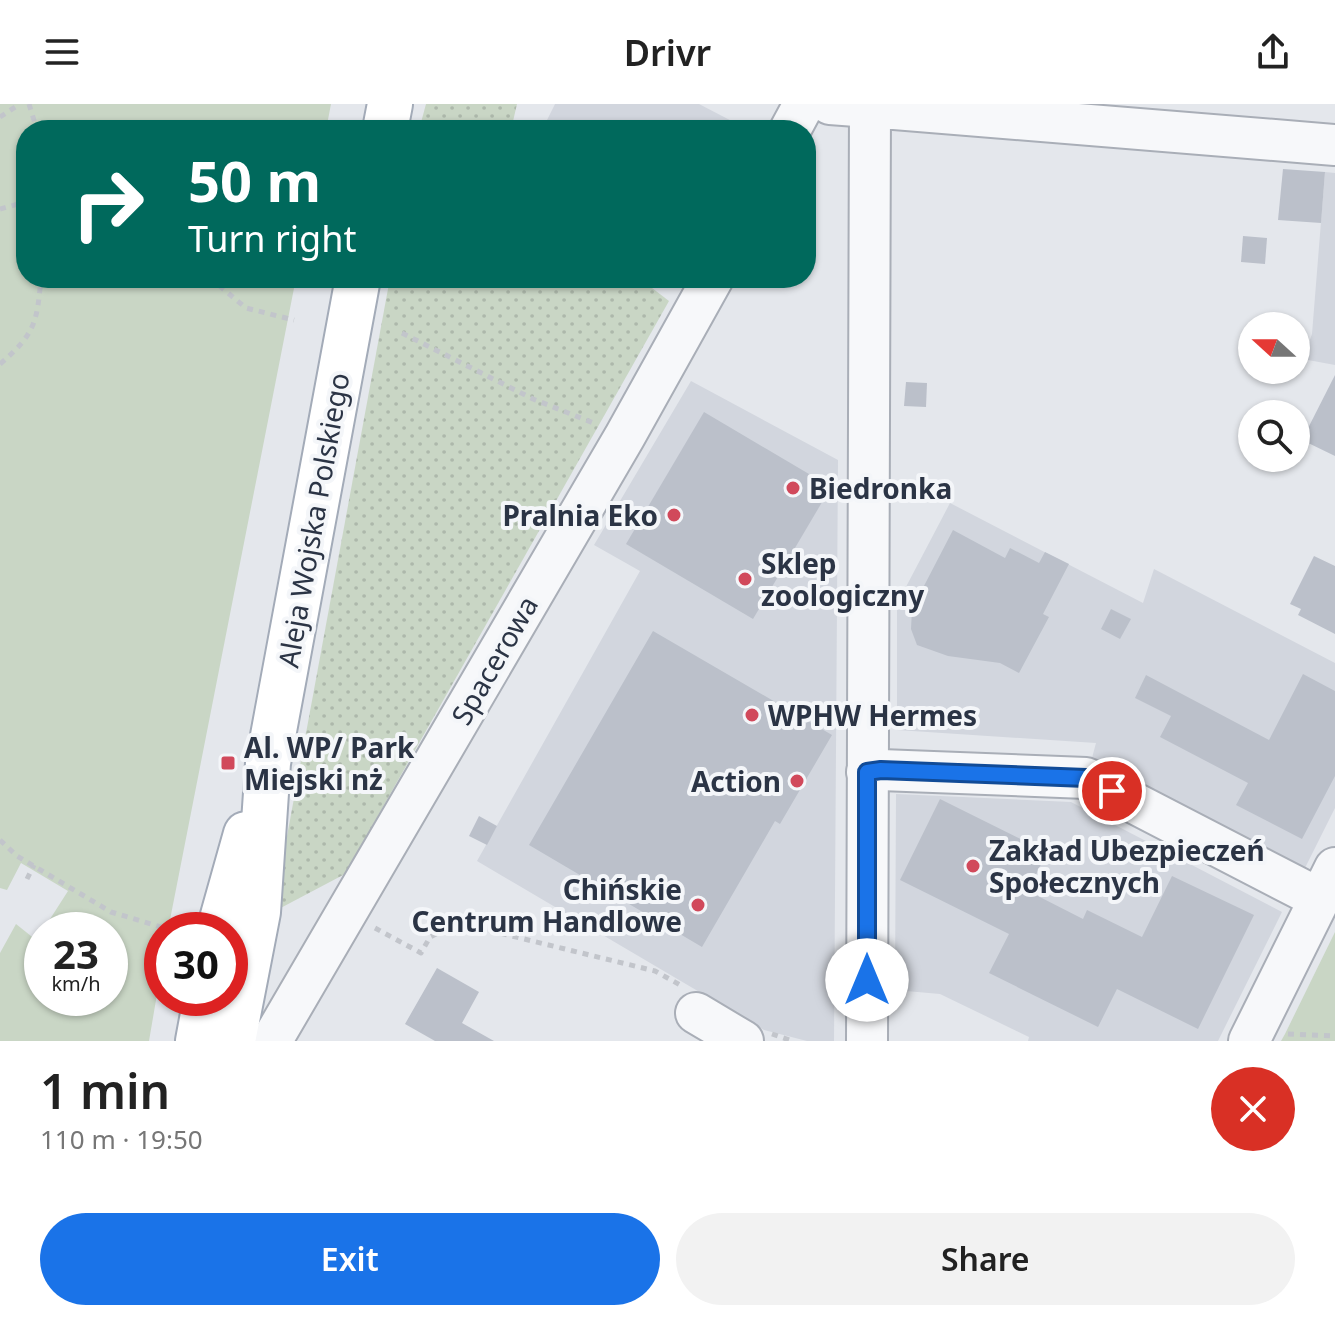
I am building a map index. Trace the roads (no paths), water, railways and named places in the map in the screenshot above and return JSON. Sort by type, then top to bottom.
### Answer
[{"type":"main road","name":"Aleja Wojska Polskiego","points":[[233,1041],[258,912],[268,763],[356,288]]},
{"type":"main road","name":"Aleja Wojska Polskiego","points":[[222,912],[268,763]]},
{"type":"main road","points":[[198,1041],[203,1016]]},
{"type":"street","points":[[830,104],[1255,127]]},
{"type":"street","points":[[1189,104],[1255,127],[1335,145]]},
{"type":"street","points":[[867,1041],[870,105]]},
{"type":"street","name":"Spacerowa","points":[[272,1040],[625,436],[707,288]]},
{"type":"street","points":[[867,772],[1086,778],[1327,883],[1253,1032]]},
{"type":"street","points":[[691,1000],[756,1037]]},
{"type":"place","name":"Biedronka","points":[[793,488]]},
{"type":"place","name":"Pralnia Eko","points":[[674,515]]},
{"type":"place","name":"Sklep zoologiczny","points":[[745,579]]},
{"type":"place","name":"WPHW Hermes","points":[[752,715]]},
{"type":"place","name":"Al. WP/ Park Miejski nż","points":[[228,763]]},
{"type":"place","name":"Action","points":[[797,781]]},
{"type":"place","name":"Zakład Ubezpieczeń Społecznych","points":[[973,866]]},
{"type":"place","name":"Chińskie Centrum Handlowe","points":[[698,905]]}]
